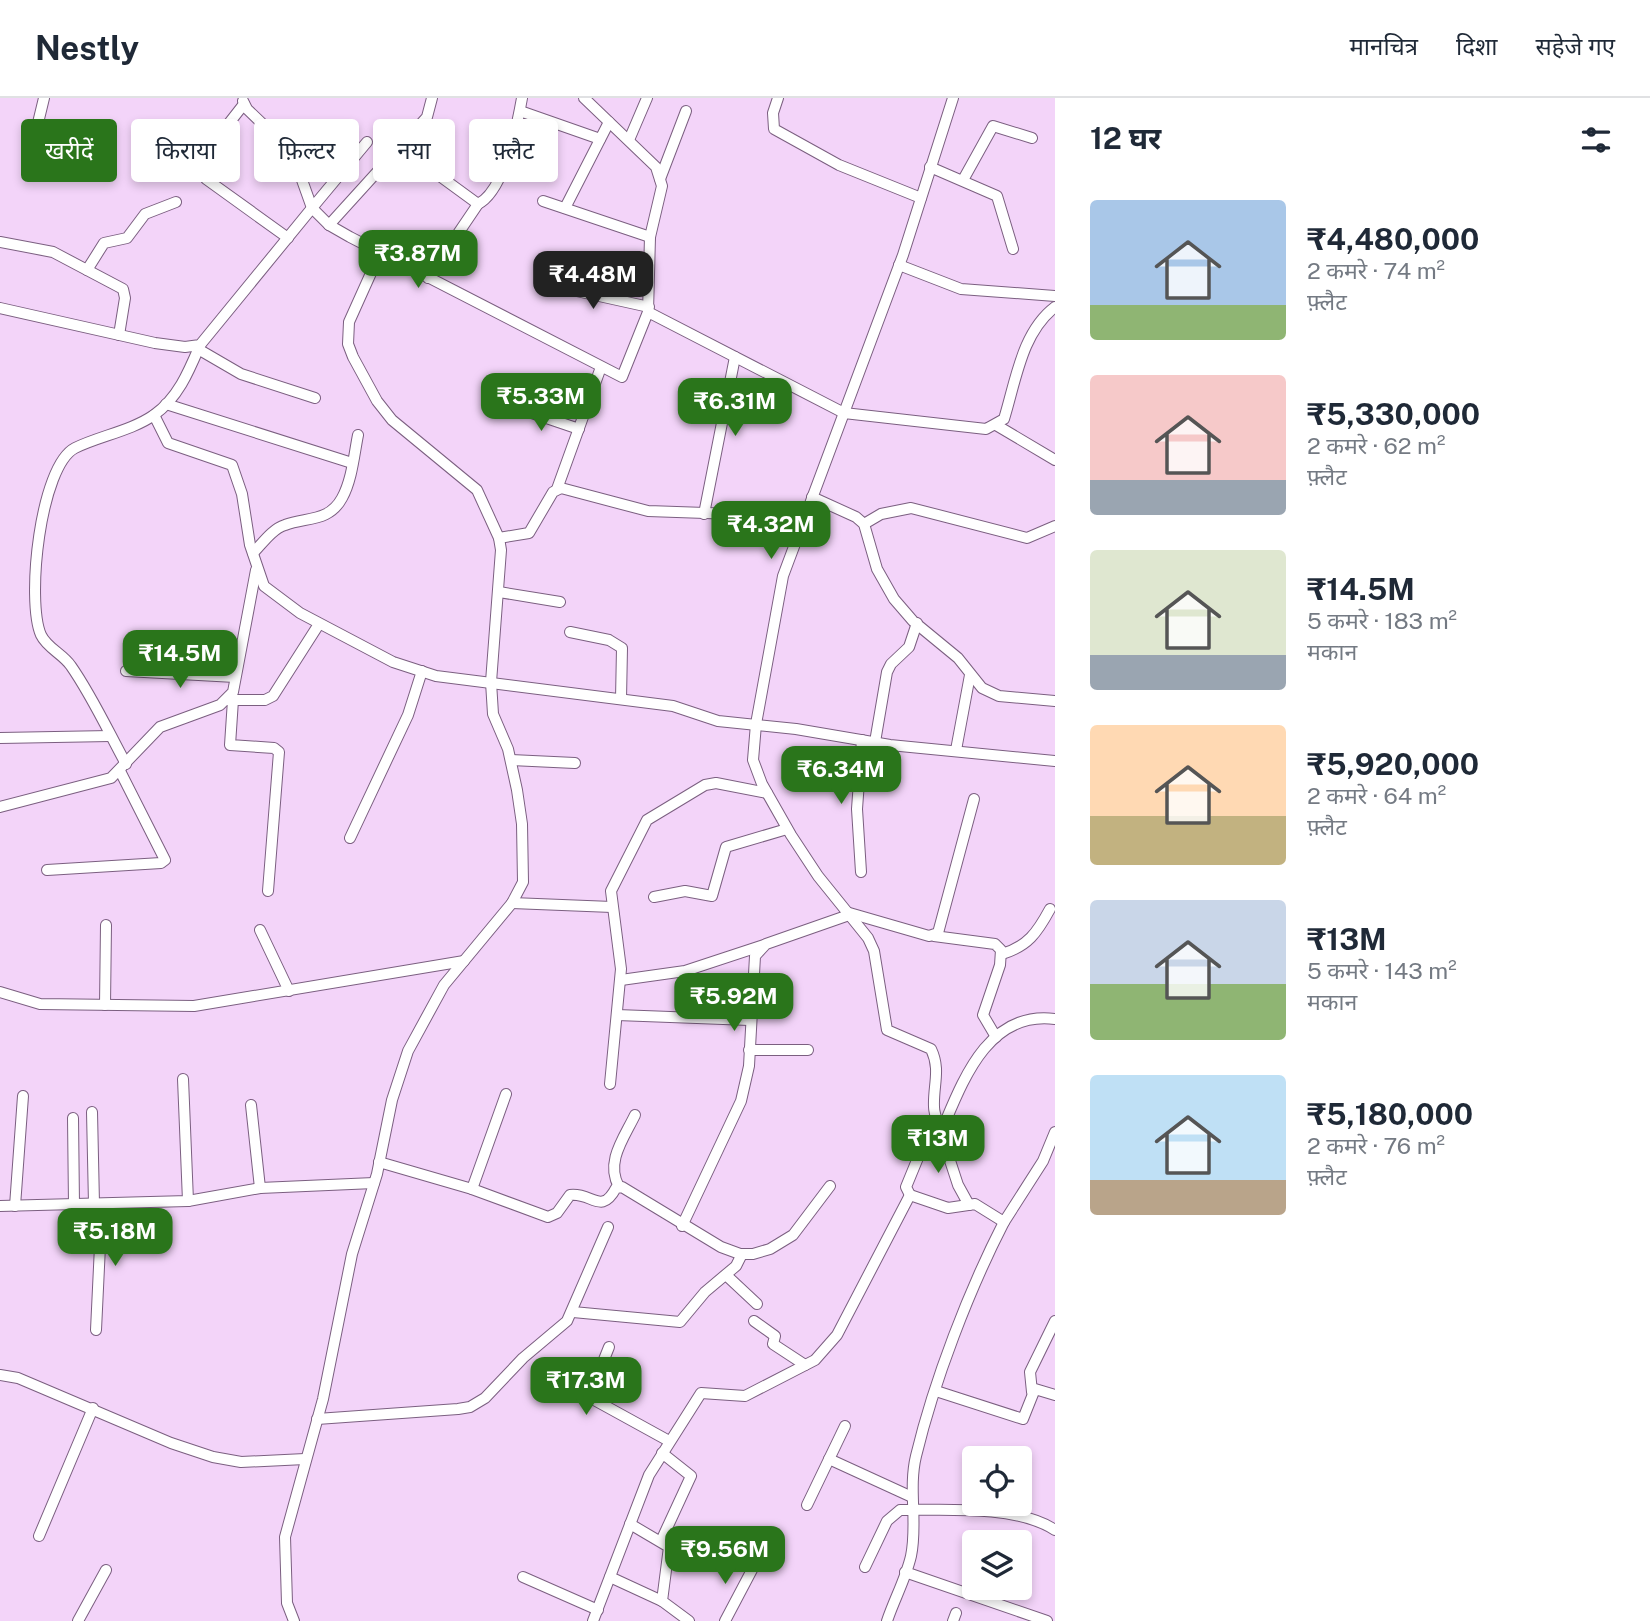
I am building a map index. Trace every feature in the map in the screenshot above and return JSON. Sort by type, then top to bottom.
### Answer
[{"type":"street","points":[[39,119],[44,98]]},
{"type":"street","points":[[425,119],[432,98]]},
{"type":"street","points":[[428,278],[478,204],[488,199],[500,174],[522,98]]},
{"type":"street","points":[[288,238],[206,178],[201,171],[201,159],[244,101],[292,152],[312,208],[329,225],[622,377],[649,309],[650,237],[662,186],[656,167],[584,98]]},
{"type":"street","points":[[629,140],[645,102],[658,98]]},
{"type":"street","points":[[778,98],[773,113],[774,130],[839,165],[921,198]]},
{"type":"street","points":[[953,98],[899,265],[783,576],[756,724],[753,760],[787,829],[868,938],[874,951],[887,1030],[931,1049],[938,1078],[933,1109],[958,1185],[969,1205]]},
{"type":"street","points":[[520,111],[600,139]]},
{"type":"street","points":[[660,179],[686,111]]},
{"type":"street","points":[[565,208],[609,122]]},
{"type":"street","points":[[963,180],[993,126],[997,125],[1032,138]]},
{"type":"street","points":[[47,870],[164,861],[166,857],[110,736],[70,664],[40,632],[34,594],[36,562],[50,487],[65,455],[154,415],[166,404],[182,385],[199,347],[367,142]]},
{"type":"street","points":[[930,167],[988,190],[1001,201],[1013,248]]},
{"type":"street","points":[[329,225],[373,177]]},
{"type":"street","points":[[448,182],[478,204]]},
{"type":"street","points":[[542,201],[650,237]]},
{"type":"street","points":[[87,270],[104,243],[127,238],[145,214],[177,202]]},
{"type":"street","points":[[0,242],[53,252],[125,293],[119,335]]},
{"type":"street","points":[[294,1621],[287,1603],[285,1537],[317,1419],[352,1254],[374,1183],[389,1111],[408,1051],[444,985],[512,903],[523,882],[524,850],[510,760],[493,714],[491,682],[499,592],[499,538],[477,490],[392,420],[377,401],[353,357],[348,344],[349,322],[380,253]]},
{"type":"street","points":[[899,265],[961,289],[1055,296]]},
{"type":"street","points":[[545,284],[649,309],[844,413],[986,429],[1004,418],[1027,341],[1042,316],[1055,307]]},
{"type":"street","points":[[0,308],[119,335],[199,347],[241,374],[315,398]]},
{"type":"street","points":[[704,514],[736,357]]},
{"type":"street","points":[[499,538],[529,533],[557,489],[601,367]]},
{"type":"street","points":[[166,404],[352,463]]},
{"type":"street","points":[[514,407],[579,429]]},
{"type":"street","points":[[154,415],[167,443],[232,465],[242,494],[256,567],[264,586],[319,624],[393,662],[422,671],[491,682],[673,706],[719,721],[875,742],[1055,761]]},
{"type":"street","points":[[996,425],[1055,460]]},
{"type":"street","points":[[253,553],[285,525],[321,518],[342,499],[358,435]]},
{"type":"street","points":[[557,489],[648,511],[734,514],[802,525]]},
{"type":"street","points":[[812,498],[856,517],[864,524],[877,569],[894,598],[917,623],[958,659],[982,688],[999,696],[1055,701]]},
{"type":"street","points":[[864,524],[881,514],[911,508],[1027,538],[1055,526]]},
{"type":"street","points":[[256,567],[230,700],[230,745],[274,748],[279,752],[268,891]]},
{"type":"street","points":[[499,592],[560,602]]},
{"type":"street","points":[[875,742],[887,672],[891,664],[909,647],[917,623]]},
{"type":"street","points":[[0,807],[111,778],[160,727],[230,700],[265,701],[273,696],[319,624]]},
{"type":"street","points":[[570,632],[609,640],[622,648],[621,699]]},
{"type":"street","points":[[126,671],[235,677]]},
{"type":"street","points":[[350,838],[408,715],[422,671]]},
{"type":"street","points":[[956,750],[970,675]]},
{"type":"street","points":[[0,738],[110,736]]},
{"type":"street","points":[[861,872],[857,809],[862,740]]},
{"type":"street","points":[[510,760],[575,763]]},
{"type":"street","points":[[610,1084],[621,981],[620,953],[612,907],[614,885],[647,820],[653,813],[705,785],[716,783],[767,793]]},
{"type":"street","points":[[934,936],[941,927],[974,799]]},
{"type":"street","points":[[654,897],[685,891],[712,896],[724,850],[729,845],[787,829]]},
{"type":"street","points":[[512,903],[612,907]]},
{"type":"street","points":[[1002,954],[1024,945],[1035,936],[1050,909]]},
{"type":"street","points":[[621,981],[685,971],[848,914],[934,936],[995,944],[1002,954]]},
{"type":"street","points":[[105,1005],[106,925]]},
{"type":"street","points":[[260,930],[289,991]]},
{"type":"street","points":[[682,1226],[741,1101],[749,1050],[752,966],[755,957],[766,944]]},
{"type":"street","points":[[996,1037],[983,1015],[1002,954]]},
{"type":"street","points":[[0,992],[31,1003],[194,1006],[464,961]]},
{"type":"street","points":[[617,1015],[750,1020]]},
{"type":"street","points":[[1004,1222],[975,1204],[948,1208],[910,1195],[906,1187],[922,1148],[941,1131],[976,1056],[996,1037],[1027,1021],[1055,1018]]},
{"type":"street","points":[[749,1050],[808,1050]]},
{"type":"street","points":[[183,1079],[188,1201]]},
{"type":"street","points":[[472,1189],[506,1094]]},
{"type":"street","points":[[15,1206],[23,1096]]},
{"type":"street","points":[[250,1105],[260,1188]]},
{"type":"street","points":[[92,1112],[98,1204],[96,1331]]},
{"type":"street","points":[[635,1115],[613,1162],[613,1177],[618,1187],[721,1247],[742,1254],[770,1249],[793,1235],[830,1186]]},
{"type":"street","points":[[74,1118],[74,1205]]},
{"type":"street","points":[[887,1621],[911,1557],[916,1456],[936,1391],[980,1269],[1004,1222],[1043,1160],[1055,1132]]},
{"type":"street","points":[[379,1162],[472,1189],[548,1217],[557,1213],[570,1195],[605,1202],[618,1187]]},
{"type":"street","points":[[0,1206],[188,1201],[260,1188],[374,1183]]},
{"type":"street","points":[[593,1621],[643,1488],[669,1441],[702,1393],[745,1396],[815,1360],[837,1335],[910,1195]]},
{"type":"street","points":[[317,1419],[470,1407],[485,1398],[523,1358],[558,1331],[573,1312],[608,1227]]},
{"type":"street","points":[[573,1312],[677,1323],[705,1292],[736,1266],[742,1254]]},
{"type":"street","points":[[726,1275],[757,1304]]},
{"type":"street","points":[[754,1321],[775,1336],[773,1344],[806,1365]]},
{"type":"street","points":[[936,1391],[1023,1419],[1032,1392],[1030,1372],[1055,1321]]},
{"type":"street","points":[[609,1347],[589,1398],[669,1441]]},
{"type":"street","points":[[0,1375],[18,1378],[171,1443],[213,1457],[241,1462],[305,1459]]},
{"type":"street","points":[[1032,1392],[1040,1388],[1055,1395]]},
{"type":"street","points":[[39,1536],[93,1408]]},
{"type":"street","points":[[807,1504],[845,1426]]},
{"type":"street","points":[[661,1541],[691,1476],[662,1453]]},
{"type":"street","points":[[829,1459],[912,1497]]},
{"type":"street","points":[[865,1567],[891,1516],[900,1510],[1011,1514],[1054,1525]]},
{"type":"street","points":[[630,1524],[661,1541],[670,1551],[662,1601]]},
{"type":"street","points":[[725,1621],[754,1566]]},
{"type":"street","points":[[78,1621],[106,1570]]},
{"type":"street","points":[[905,1572],[1047,1621]]},
{"type":"street","points":[[523,1577],[598,1610]]},
{"type":"street","points":[[610,1577],[662,1601],[689,1621]]}]
